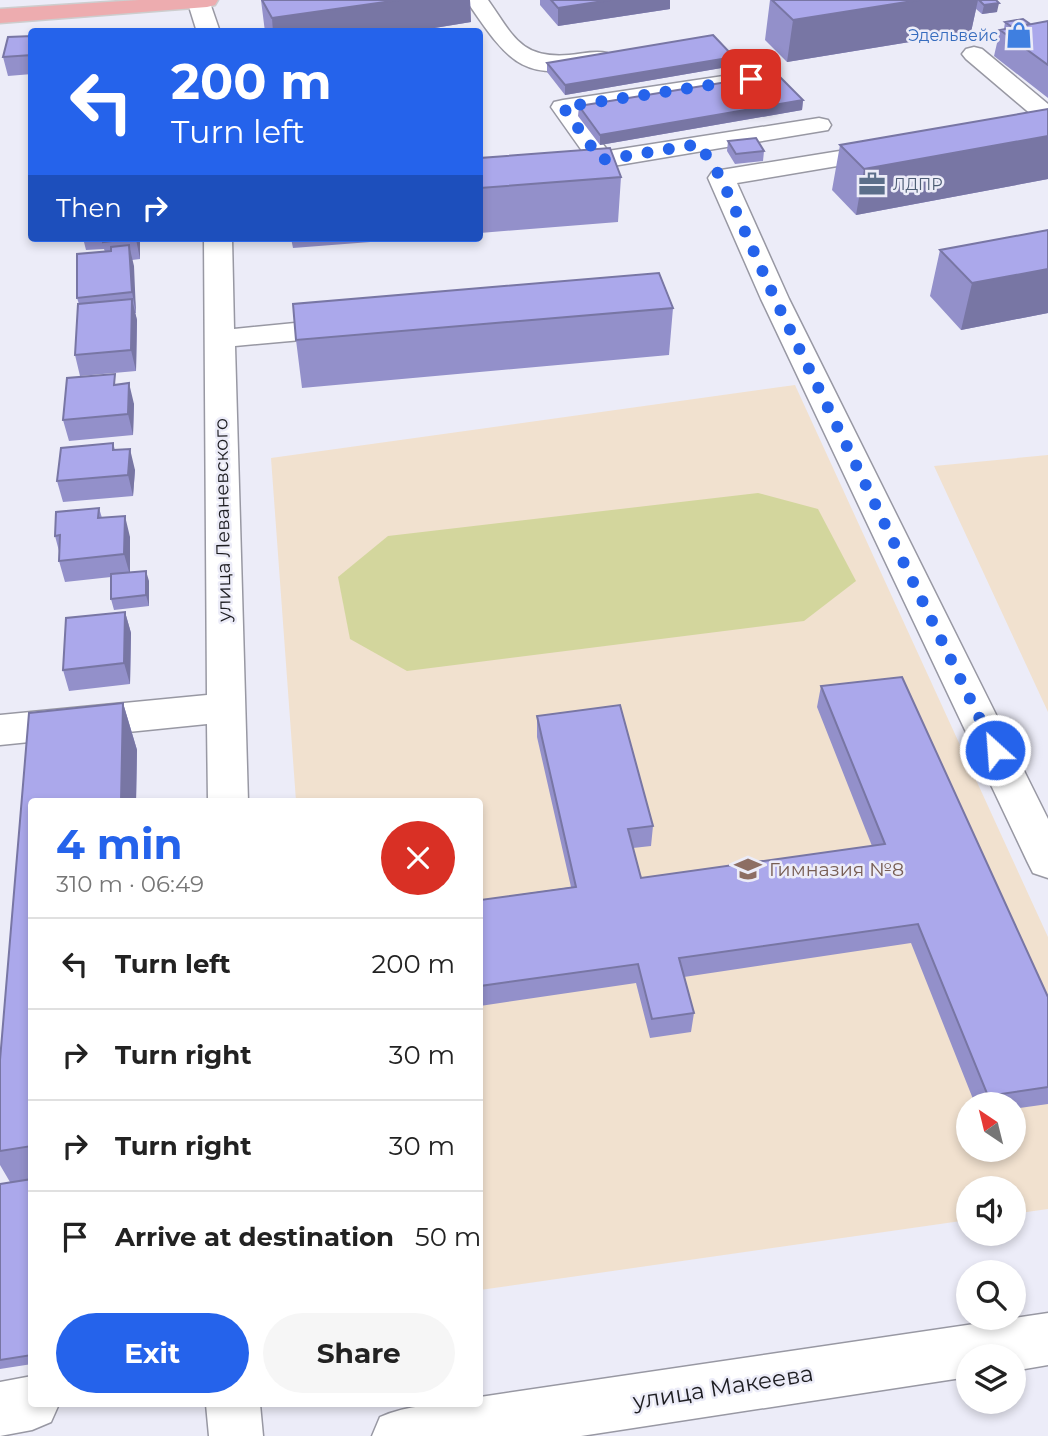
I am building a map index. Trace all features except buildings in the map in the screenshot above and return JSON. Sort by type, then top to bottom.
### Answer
[{"type":"main road","points":[[0,16],[201,0]]},
{"type":"street","points":[[201,0],[208,28]]},
{"type":"street","points":[[478,0],[503,0]]},
{"type":"street","points":[[478,0],[515,54],[534,63],[553,65],[622,55]]},
{"type":"street","points":[[974,54],[1048,116]]},
{"type":"street","points":[[777,75],[563,107],[601,160],[819,125]]},
{"type":"street","points":[[699,144],[721,178],[781,312],[1048,861]]},
{"type":"street","points":[[721,178],[861,164],[810,183]]},
{"type":"street","name":"улица Леваневского","points":[[218,242],[224,708],[228,798]]},
{"type":"street","points":[[219,339],[348,326]]},
{"type":"street","points":[[0,730],[224,708]]},
{"type":"street","name":"улица Макеева","points":[[399,1436],[1048,1339]]},
{"type":"street","points":[[0,1409],[28,1404]]},
{"type":"street","points":[[233,1407],[236,1436]]},
{"type":"shaded area","name":"Гимназия №8","points":[[795,385],[1048,937],[1048,1209],[1026,1212],[1026,1176],[956,1176],[956,1222],[483,1290],[483,798],[296,798],[271,458]]},
{"type":"shaded area","points":[[1048,455],[1048,712],[934,466]]},
{"type":"green space","points":[[758,493],[818,509],[856,581],[804,621],[407,671],[350,639],[338,577],[388,536]]},
{"type":"place","name":"Эдельвейс","points":[[1019,35]]},
{"type":"place","name":"ЛДПР","points":[[872,184]]},
{"type":"place","name":"Гимназия №8","points":[[748,869]]},
{"type":"route","points":[[751,79],[563,107],[601,160],[699,144],[721,178],[775,299],[995,750]]}]
